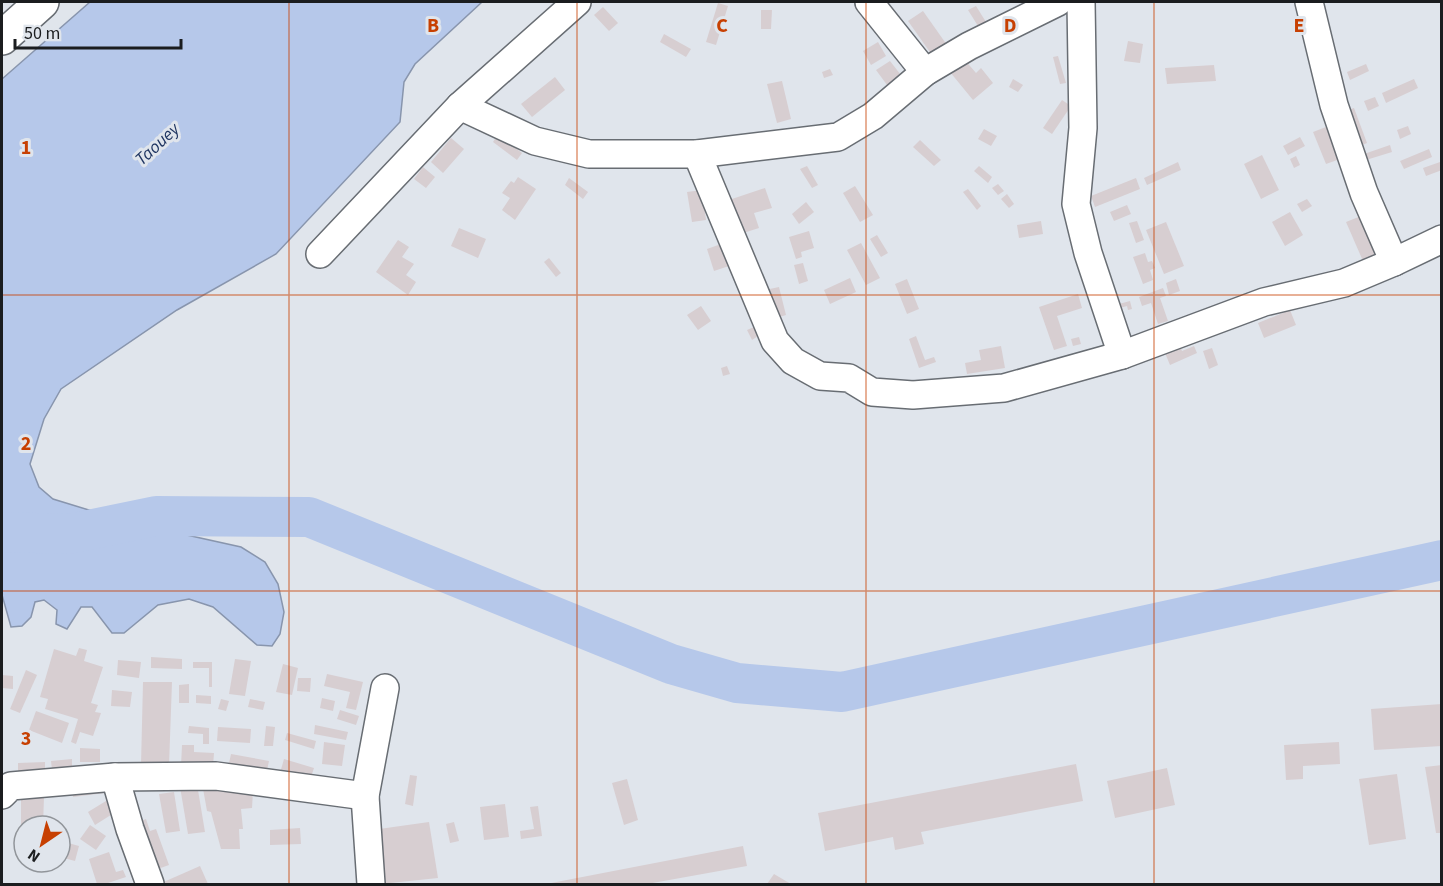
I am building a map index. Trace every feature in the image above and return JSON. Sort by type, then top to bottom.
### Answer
[{"type":"main road","points":[[2,38],[42,2]]},
{"type":"street","points":[[320,255],[460,106],[577,2]]},
{"type":"street","points":[[868,2],[925,72]]},
{"type":"street","points":[[460,106],[535,141],[589,154],[697,154],[838,137],[873,116],[925,72],[969,46],[1058,2]]},
{"type":"street","points":[[1081,2],[1083,128],[1076,204],[1088,253],[1122,355]]},
{"type":"street","points":[[1310,2],[1334,105],[1364,194],[1394,262]]},
{"type":"street","points":[[697,154],[775,341],[793,361],[820,376],[849,378],[872,392],[913,395],[1005,388],[1122,355],[1264,302],[1344,283],[1442,239]]},
{"type":"street","points":[[371,885],[365,796],[385,688]]},
{"type":"street","points":[[2,795],[11,786],[115,777],[216,777],[365,796]]},
{"type":"street","points":[[115,777],[150,885]]},
{"type":"water","name":"Taouey","points":[[90,2],[482,2],[415,64],[404,82],[400,122],[276,254],[177,310],[61,389],[44,419],[30,464],[39,487],[53,499],[128,522],[241,547],[265,562],[278,584],[284,612],[280,634],[272,646],[257,645],[213,607],[189,599],[158,605],[124,633],[112,633],[92,607],[81,607],[67,629],[56,624],[57,610],[44,600],[35,602],[31,617],[22,626],[11,627],[2,595],[2,79]]},
{"type":"building","points":[[718,3],[728,6],[716,45],[706,42]]},
{"type":"building","points":[[976,6],[986,22],[978,26],[968,10]]},
{"type":"building","points":[[603,7],[618,23],[609,31],[594,15]]},
{"type":"building","points":[[761,10],[772,10],[771,29],[761,29]]},
{"type":"building","points":[[923,11],[947,45],[932,55],[908,21]]},
{"type":"building","points":[[664,34],[691,49],[686,57],[660,42]]},
{"type":"building","points":[[1128,41],[1143,44],[1140,63],[1124,61]]},
{"type":"building","points":[[878,42],[886,56],[871,65],[863,51]]},
{"type":"building","points":[[1058,56],[1066,83],[1060,84],[1053,57]]},
{"type":"building","points":[[964,59],[976,73],[981,68],[993,83],[973,100],[950,72]]},
{"type":"building","points":[[890,61],[904,79],[890,89],[876,70]]},
{"type":"building","points":[[1366,64],[1369,71],[1350,80],[1347,72]]},
{"type":"building","points":[[1214,65],[1216,81],[1167,84],[1165,68]]},
{"type":"building","points":[[830,69],[833,75],[824,78],[822,72]]},
{"type":"building","points":[[555,77],[565,90],[532,117],[521,104]]},
{"type":"building","points":[[1013,79],[1023,85],[1018,92],[1009,87]]},
{"type":"building","points":[[1414,79],[1418,88],[1386,103],[1382,93]]},
{"type":"building","points":[[782,81],[791,119],[777,123],[767,84]]},
{"type":"building","points":[[1375,97],[1379,106],[1368,111],[1364,101]]},
{"type":"building","points":[[1062,100],[1071,106],[1052,134],[1043,128]]},
{"type":"building","points":[[1354,108],[1367,143],[1355,148],[1342,112]]},
{"type":"building","points":[[1408,126],[1411,134],[1400,139],[1397,130]]},
{"type":"building","points":[[1326,127],[1340,159],[1326,164],[1313,132]]},
{"type":"building","points":[[984,129],[997,136],[991,146],[978,139]]},
{"type":"building","points":[[498,134],[522,153],[517,160],[493,142]]},
{"type":"building","points":[[1300,137],[1305,146],[1288,155],[1283,146]]},
{"type":"building","points":[[451,138],[464,149],[443,173],[431,162]]},
{"type":"building","points":[[920,140],[941,160],[934,166],[913,147]]},
{"type":"building","points":[[1390,145],[1392,152],[1366,160],[1364,154]]},
{"type":"building","points":[[1429,149],[1432,157],[1404,169],[1400,161]]},
{"type":"building","points":[[1262,155],[1279,190],[1261,199],[1244,164]]},
{"type":"building","points":[[1296,156],[1300,165],[1294,168],[1290,159]]},
{"type":"building","points":[[1178,162],[1181,170],[1147,185],[1144,178]]},
{"type":"building","points":[[1440,162],[1442,170],[1426,176],[1423,168]]},
{"type":"building","points":[[807,166],[818,185],[812,188],[800,169]]},
{"type":"building","points":[[979,166],[992,177],[988,183],[974,171]]},
{"type":"building","points":[[423,167],[435,177],[426,188],[414,179]]},
{"type":"building","points":[[518,177],[536,189],[515,220],[502,210],[510,198],[502,193],[511,181],[514,183]]},
{"type":"building","points":[[569,178],[588,192],[583,199],[565,185]]},
{"type":"building","points":[[1136,178],[1140,189],[1095,207],[1091,196]]},
{"type":"building","points":[[998,184],[1004,191],[998,195],[992,188]]},
{"type":"building","points":[[855,186],[873,215],[860,222],[843,193]]},
{"type":"building","points":[[765,188],[772,208],[754,213],[759,228],[737,235],[726,201]]},
{"type":"building","points":[[968,189],[981,206],[977,210],[963,192]]},
{"type":"building","points":[[702,190],[706,220],[692,222],[687,192]]},
{"type":"building","points":[[1007,194],[1014,204],[1009,208],[1001,199]]},
{"type":"building","points":[[1307,199],[1312,206],[1302,212],[1297,204]]},
{"type":"building","points":[[806,202],[814,212],[799,224],[792,214]]},
{"type":"building","points":[[1127,205],[1131,214],[1114,221],[1110,212]]},
{"type":"building","points":[[1290,212],[1303,235],[1285,246],[1272,222]]},
{"type":"building","points":[[1361,216],[1378,255],[1363,261],[1346,222]]},
{"type":"building","points":[[1041,221],[1043,234],[1019,238],[1017,225]]},
{"type":"building","points":[[1137,221],[1144,240],[1136,243],[1129,223]]},
{"type":"building","points":[[1166,222],[1184,266],[1164,274],[1146,230]]},
{"type":"building","points":[[459,228],[486,239],[478,258],[451,246]]},
{"type":"building","points":[[809,231],[814,248],[801,252],[802,257],[796,259],[789,237]]},
{"type":"building","points":[[877,235],[888,253],[881,257],[870,239]]},
{"type":"building","points":[[398,240],[409,247],[402,257],[414,264],[406,275],[416,282],[408,295],[376,272]]},
{"type":"building","points":[[861,243],[880,278],[866,285],[847,250]]},
{"type":"building","points":[[721,244],[729,266],[714,271],[707,249]]},
{"type":"building","points":[[1145,253],[1148,262],[1152,261],[1155,268],[1150,270],[1153,280],[1143,284],[1133,257]]},
{"type":"building","points":[[549,258],[561,273],[556,277],[544,262]]},
{"type":"building","points":[[803,263],[808,281],[799,284],[794,265]]},
{"type":"building","points":[[850,278],[856,292],[830,304],[824,290]]},
{"type":"building","points":[[907,279],[919,309],[907,314],[895,284]]},
{"type":"building","points":[[1176,279],[1180,291],[1169,295],[1166,283]]},
{"type":"building","points":[[779,287],[786,315],[773,319],[765,290]]},
{"type":"building","points":[[1163,288],[1166,296],[1160,298],[1168,321],[1158,324],[1151,303],[1142,306],[1139,297]]},
{"type":"building","points":[[1078,294],[1082,308],[1057,316],[1067,346],[1054,350],[1039,307]]},
{"type":"building","points":[[1130,301],[1132,309],[1128,310],[1127,306],[1120,308],[1119,304]]},
{"type":"building","points":[[701,306],[711,321],[698,330],[687,315]]},
{"type":"building","points":[[1290,310],[1296,325],[1264,338],[1258,323]]},
{"type":"building","points":[[754,327],[758,336],[752,340],[747,330]]},
{"type":"building","points":[[916,336],[925,360],[934,357],[936,362],[919,368],[909,339]]},
{"type":"building","points":[[1079,337],[1081,344],[1073,346],[1071,339]]},
{"type":"building","points":[[1178,341],[1182,351],[1194,346],[1197,353],[1170,365],[1163,348]]},
{"type":"building","points":[[1001,346],[1005,368],[967,374],[965,363],[981,360],[979,350]]},
{"type":"building","points":[[1212,348],[1218,365],[1209,369],[1203,351]]},
{"type":"building","points":[[727,366],[730,374],[723,376],[721,368]]},
{"type":"building","points":[[79,648],[87,650],[84,661],[103,667],[91,703],[98,705],[95,712],[101,713],[93,736],[80,732],[76,744],[71,742],[78,719],[45,709],[48,699],[40,697],[54,649],[76,656]]},
{"type":"building","points":[[151,657],[182,659],[182,669],[151,668]]},
{"type":"building","points":[[235,659],[251,661],[245,696],[229,694]]},
{"type":"building","points":[[118,660],[141,662],[139,678],[117,675]]},
{"type":"building","points":[[193,662],[212,662],[212,687],[209,687],[209,668],[193,668]]},
{"type":"building","points":[[283,664],[298,668],[292,695],[276,692]]},
{"type":"building","points":[[26,670],[37,675],[20,713],[10,709]]},
{"type":"building","points":[[327,674],[363,682],[356,710],[346,708],[350,692],[324,686]]},
{"type":"building","points":[[2,675],[13,676],[13,689],[2,688]]},
{"type":"building","points":[[298,678],[311,678],[310,692],[297,691]]},
{"type":"building","points":[[143,682],[172,682],[169,766],[141,765]]},
{"type":"building","points":[[189,684],[189,703],[179,703],[179,685]]},
{"type":"building","points":[[112,690],[132,692],[130,707],[111,706]]},
{"type":"building","points":[[196,695],[211,696],[211,704],[196,703]]},
{"type":"building","points":[[322,698],[335,701],[333,711],[320,708]]},
{"type":"building","points":[[221,699],[229,701],[226,711],[218,709]]},
{"type":"building","points":[[250,699],[265,702],[263,710],[248,707]]},
{"type":"building","points":[[1442,704],[1442,746],[1374,750],[1371,709]]},
{"type":"building","points":[[340,710],[359,716],[356,725],[337,719]]},
{"type":"building","points":[[36,711],[69,723],[62,743],[29,730]]},
{"type":"building","points":[[315,725],[348,732],[346,740],[314,734]]},
{"type":"building","points":[[189,726],[209,728],[209,744],[203,744],[203,734],[188,733]]},
{"type":"building","points":[[266,726],[275,727],[273,746],[264,746]]},
{"type":"building","points":[[218,727],[251,729],[250,743],[217,741]]},
{"type":"building","points":[[287,733],[316,741],[314,749],[285,740]]},
{"type":"building","points":[[324,742],[345,745],[342,766],[322,764]]},
{"type":"building","points":[[1339,742],[1340,764],[1303,766],[1303,779],[1286,780],[1284,745]]},
{"type":"building","points":[[182,745],[194,745],[194,752],[214,753],[213,767],[181,766]]},
{"type":"building","points":[[80,748],[100,749],[100,762],[80,762]]},
{"type":"building","points":[[231,754],[269,761],[266,775],[228,768]]},
{"type":"building","points":[[72,759],[72,769],[52,770],[51,761]]},
{"type":"building","points":[[284,759],[314,768],[309,783],[280,773]]},
{"type":"building","points":[[45,762],[45,772],[18,773],[18,763]]},
{"type":"building","points":[[1076,764],[1083,801],[921,832],[924,844],[895,850],[893,837],[825,851],[818,813]]},
{"type":"building","points":[[1442,765],[1442,833],[1436,833],[1425,767]]},
{"type":"building","points":[[1167,768],[1175,805],[1115,818],[1107,781]]},
{"type":"building","points":[[1397,774],[1406,839],[1369,845],[1359,779]]},
{"type":"building","points":[[410,775],[417,776],[413,806],[405,804]]},
{"type":"building","points":[[627,779],[638,820],[624,825],[612,783]]},
{"type":"building","points":[[202,783],[253,791],[252,808],[241,809],[243,829],[239,829],[240,849],[221,849],[211,812],[207,811]]},
{"type":"building","points":[[103,784],[105,793],[73,797],[72,789]]},
{"type":"building","points":[[197,784],[205,832],[188,834],[180,787]]},
{"type":"building","points":[[174,792],[180,831],[166,833],[159,794]]},
{"type":"building","points":[[21,797],[44,797],[43,814],[21,814]]},
{"type":"building","points":[[106,801],[114,813],[95,825],[88,812]]},
{"type":"building","points":[[505,804],[509,837],[484,840],[480,807]]},
{"type":"building","points":[[538,806],[542,836],[521,839],[520,831],[534,829],[530,807]]},
{"type":"building","points":[[146,819],[150,831],[156,829],[169,865],[155,870],[138,822]]},
{"type":"building","points":[[429,822],[438,878],[381,884],[372,830]]},
{"type":"building","points":[[454,822],[459,841],[450,843],[446,824]]},
{"type":"building","points":[[90,825],[106,836],[96,850],[80,839]]},
{"type":"building","points":[[300,828],[301,844],[270,845],[270,830]]},
{"type":"building","points":[[72,844],[79,846],[75,861],[72,860]]},
{"type":"building","points":[[743,846],[747,866],[647,884],[546,884]]},
{"type":"building","points":[[109,852],[116,872],[123,870],[126,877],[105,884],[97,884],[89,859]]},
{"type":"building","points":[[200,866],[208,884],[159,884]]},
{"type":"building","points":[[774,874],[791,884],[767,884]]},
{"type":"waterway","points":[[2,532],[69,534],[156,516],[309,517],[671,664],[737,683],[842,692],[1442,560]]}]
